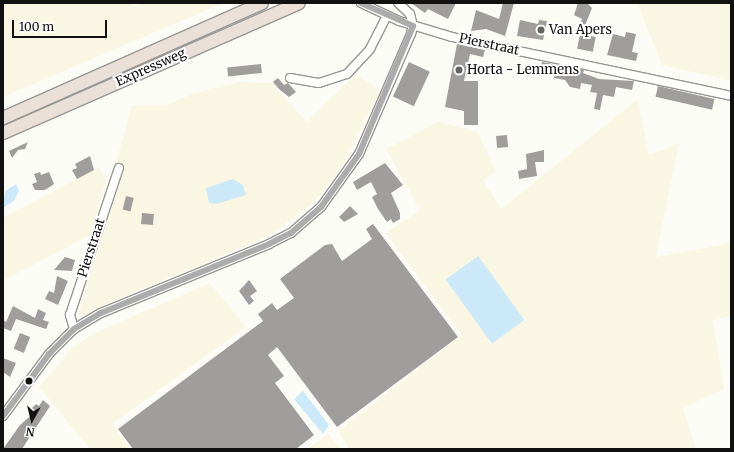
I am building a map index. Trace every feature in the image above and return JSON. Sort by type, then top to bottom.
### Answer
[{"type":"highway","name":"Expressweg","points":[[3,118],[262,3]]},
{"type":"highway","name":"Expressweg","points":[[3,132],[299,3]]},
{"type":"street","name":"Pierstraat","points":[[361,3],[387,16],[413,26],[731,96]]},
{"type":"street","points":[[3,416],[49,354],[74,329],[101,313],[269,244],[308,220],[334,193],[359,154],[413,26],[410,14],[398,3]]},
{"type":"street","points":[[290,78],[319,83],[347,74],[370,49],[387,16]]},
{"type":"street","name":"Pierstraat","points":[[74,329],[70,315],[119,168]]},
{"type":"shaded area","points":[[3,3],[132,3],[134,6],[143,3],[223,3],[3,97]]},
{"type":"shaded area","points":[[637,3],[731,3],[731,81],[662,65]]},
{"type":"shaded area","points":[[356,74],[380,90],[341,168],[314,203],[265,238],[99,307],[80,319],[78,314],[124,170],[115,166],[132,105],[167,105],[194,93],[239,82],[271,83],[307,122]]},
{"type":"shaded area","points":[[638,99],[649,155],[679,143],[656,257],[731,243],[731,316],[713,320],[724,389],[683,408],[696,449],[350,449],[338,431],[462,335],[386,233],[420,210],[386,149],[438,122],[477,131],[496,172],[483,180],[501,209]]},
{"type":"shaded area","points":[[99,167],[106,181],[90,235],[3,281],[3,218]]},
{"type":"shaded area","points":[[210,283],[246,327],[112,424],[130,449],[90,449],[39,387],[72,349],[90,335]]},
{"type":"shaded area","points":[[329,434],[340,449],[307,449]]},
{"type":"water","points":[[233,179],[243,185],[246,195],[216,204],[209,203],[206,188]]},
{"type":"water","points":[[16,184],[19,191],[14,201],[3,208],[5,191]]},
{"type":"water","points":[[478,256],[524,320],[492,343],[446,280]]},
{"type":"water","points":[[303,391],[329,425],[323,434],[294,399]]},
{"type":"building","points":[[411,3],[456,3],[448,19],[428,9],[425,13]]},
{"type":"building","points":[[503,3],[514,3],[505,36],[486,29],[471,31],[476,10],[499,19]]},
{"type":"building","points":[[578,3],[587,3],[592,8],[584,28],[579,26],[582,19],[574,15]]},
{"type":"building","points":[[520,20],[538,24],[539,20],[547,21],[543,40],[517,36]]},
{"type":"building","points":[[626,32],[636,34],[632,52],[638,53],[636,61],[607,55],[613,34],[625,37]]},
{"type":"building","points":[[580,34],[596,37],[593,52],[577,49]]},
{"type":"building","points":[[457,44],[485,50],[483,57],[470,54],[464,81],[478,81],[478,125],[464,125],[464,111],[445,107]]},
{"type":"building","points":[[409,62],[430,72],[414,106],[393,96]]},
{"type":"building","points":[[542,62],[584,70],[583,73],[599,79],[634,81],[632,90],[616,87],[614,97],[603,95],[600,110],[594,109],[597,93],[590,92],[592,85],[581,83],[580,89],[570,87],[565,80],[554,78],[555,74],[540,70]]},
{"type":"building","points":[[261,64],[262,73],[228,77],[227,68]]},
{"type":"building","points":[[278,78],[284,85],[288,83],[296,92],[289,97],[280,90],[273,82]]},
{"type":"building","points":[[658,86],[715,99],[712,110],[656,97]]},
{"type":"building","points":[[507,135],[508,147],[497,148],[496,136]]},
{"type":"building","points":[[28,142],[25,149],[18,150],[12,158],[9,151]]},
{"type":"building","points":[[544,150],[544,162],[535,162],[537,176],[519,179],[518,171],[527,169],[526,154]]},
{"type":"building","points":[[90,156],[94,170],[77,179],[72,170],[77,168],[75,164]]},
{"type":"building","points":[[385,163],[403,185],[391,193],[400,213],[400,219],[393,223],[391,219],[387,222],[378,209],[372,197],[377,194],[371,182],[357,190],[353,182]]},
{"type":"building","points":[[40,172],[41,175],[49,172],[54,184],[45,190],[35,190],[32,184],[37,182],[34,174]]},
{"type":"building","points":[[126,196],[134,198],[130,212],[123,210]]},
{"type":"building","points":[[350,206],[358,214],[344,222],[339,217]]},
{"type":"building","points":[[142,213],[154,214],[153,225],[141,224]]},
{"type":"building","points":[[373,224],[458,337],[337,427],[277,347],[268,355],[284,376],[275,383],[314,435],[296,449],[133,449],[118,429],[263,321],[258,314],[272,303],[277,310],[294,298],[280,279],[325,245],[332,244],[342,261],[372,239],[366,229]]},
{"type":"building","points":[[65,257],[75,260],[72,271],[54,270]]},
{"type":"building","points":[[57,276],[68,281],[58,305],[45,299],[49,291],[54,293]]},
{"type":"building","points":[[249,280],[257,291],[250,296],[254,301],[249,305],[239,291]]},
{"type":"building","points":[[13,306],[35,318],[38,309],[46,313],[43,320],[49,322],[46,329],[16,319],[11,331],[3,328],[3,320],[6,322]]},
{"type":"building","points":[[20,333],[30,337],[24,353],[14,349]]},
{"type":"building","points":[[3,358],[16,363],[10,377],[3,372]]},
{"type":"building","points":[[43,400],[50,406],[22,449],[3,449],[20,425],[36,411],[32,408],[36,404],[39,406]]},
{"type":"transit line","points":[[361,3],[413,26]]},
{"type":"transit line","points":[[3,416],[49,354],[74,329],[101,313],[269,244],[291,233],[321,207],[359,154],[413,26]]},
{"type":"place","name":"Van Apers","points":[[541,30]]},
{"type":"place","name":"Horta - Lemmens","points":[[459,70]]}]
